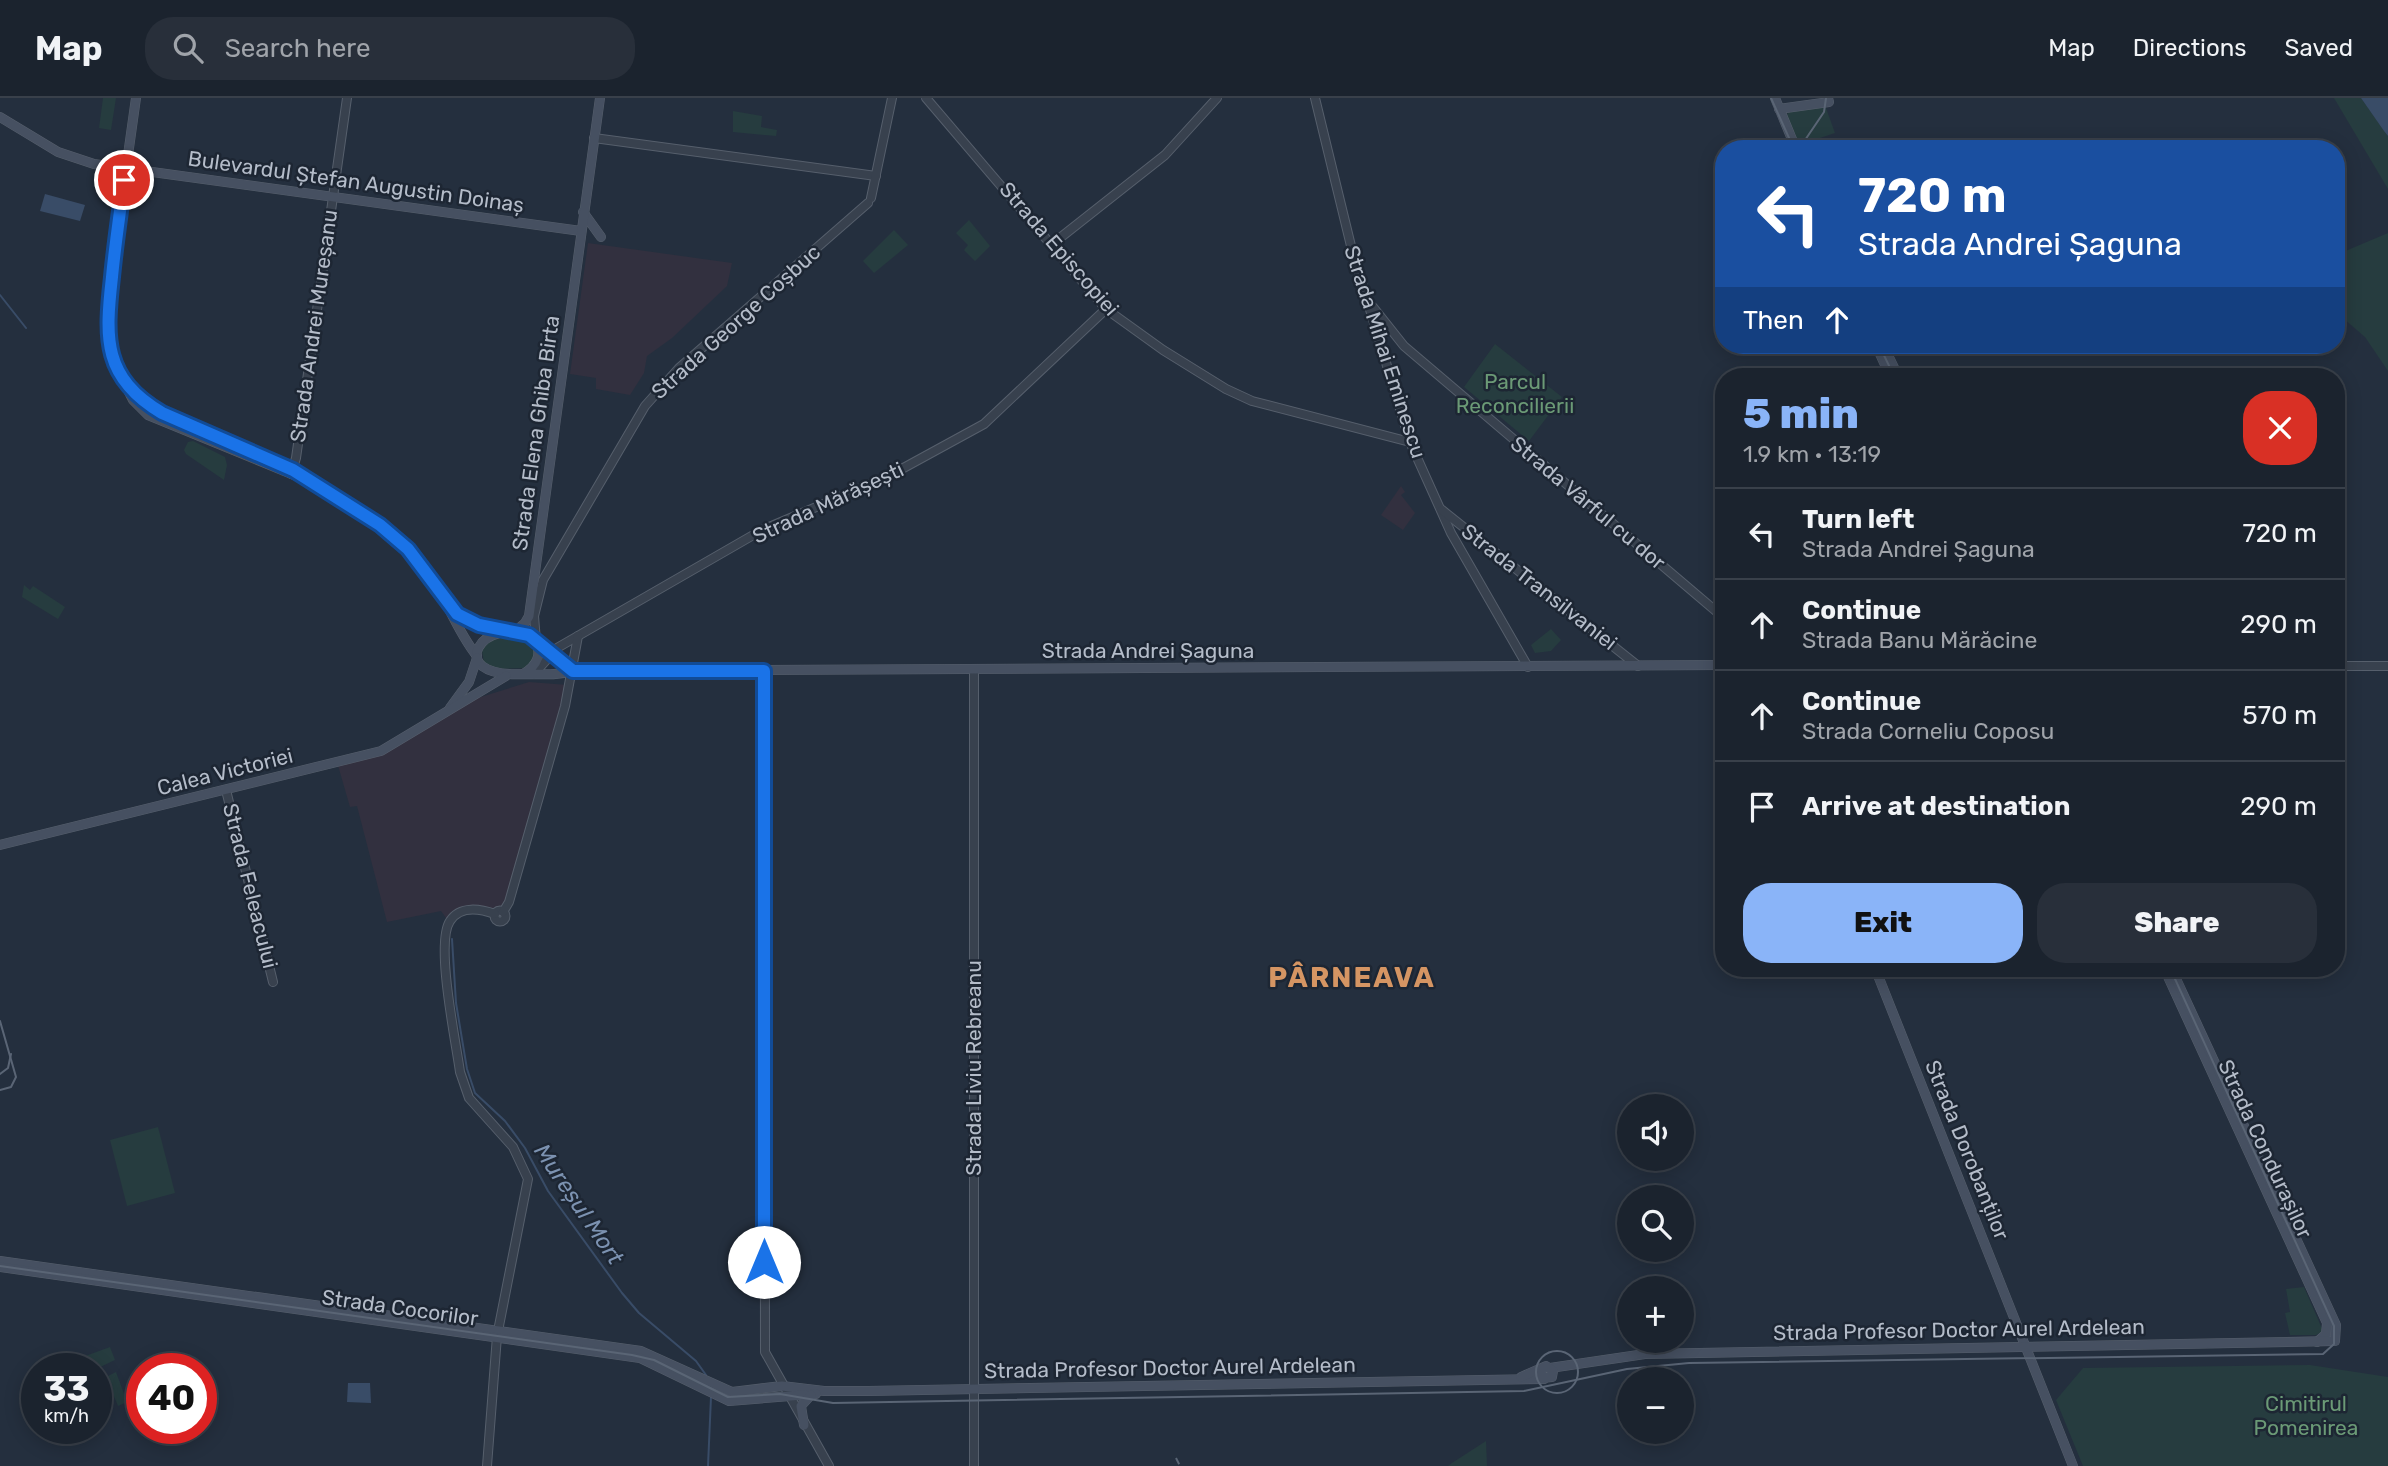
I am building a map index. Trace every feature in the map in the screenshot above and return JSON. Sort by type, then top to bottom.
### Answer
[{"type":"main road","points":[[136,98],[107,330],[112,359],[124,382],[157,420],[292,472],[380,525],[408,549],[451,609],[458,627],[486,671],[506,676],[523,674],[536,662],[536,642]]},
{"type":"main road","name":"Strada Elena Ghiba Birta","points":[[511,633],[525,624],[529,615],[600,98]]},
{"type":"main road","points":[[1775,98],[1792,140]]},
{"type":"main road","points":[[1779,109],[1828,100]]},
{"type":"main road","name":"Bulevardul Ștefan Augustin Doinaș","points":[[0,117],[58,152],[87,163],[581,232]]},
{"type":"main road","points":[[583,212],[601,237]]},
{"type":"main road","points":[[451,609],[465,620],[511,633],[529,635],[573,671]]},
{"type":"main road","points":[[477,657],[487,636],[511,633]]},
{"type":"main road","name":"Calea Victoriei","points":[[449,710],[469,682],[477,657]]},
{"type":"main road","name":"Strada Andrei Șaguna","points":[[523,674],[573,671],[1715,665]]},
{"type":"main road","name":"Calea Victoriei","points":[[0,845],[381,751],[506,676]]},
{"type":"main road","name":"Strada Dorobanților","points":[[1879,977],[2073,1466]]},
{"type":"main road","name":"Strada Condurașilor","points":[[2168,977],[2327,1323],[2326,1336],[2317,1342]]},
{"type":"main road","name":"Strada Condurașilor","points":[[2175,977],[2336,1325],[2337,1338],[2332,1342]]},
{"type":"main road","name":"Strada Cocorilor","points":[[0,1261],[497,1335]]},
{"type":"main road","name":"Strada Cocorilor","points":[[0,1267],[497,1335],[647,1352],[723,1394],[785,1391]]},
{"type":"main road","name":"Strada Profesor Doctor Aurel Ardelean","points":[[785,1391],[1516,1378],[1645,1354],[2026,1345],[2332,1342]]},
{"type":"main road","name":"Strada Profesor Doctor Aurel Ardelean","points":[[785,1391],[811,1395],[824,1391]]},
{"type":"main road","points":[[804,1425],[801,1406],[811,1395]]},
{"type":"street","name":"Strada Andrei Mureșanu","points":[[292,472],[347,98]]},
{"type":"street","points":[[594,138],[876,176],[892,98]]},
{"type":"street","name":"Strada Episcopiei","points":[[926,98],[1106,309],[1181,362],[1238,396],[1410,442]]},
{"type":"street","points":[[1051,245],[1165,155],[1217,98]]},
{"type":"street","name":"Strada Mihai Eminescu","points":[[1315,98],[1352,250],[1410,442],[1440,508],[1528,667]]},
{"type":"street","name":"Strada George Coșbuc","points":[[536,642],[534,616],[543,580],[651,397],[678,368],[870,201],[876,176]]},
{"type":"street","name":"Strada Vârful cu dor","points":[[1367,297],[1384,323],[1404,345],[1715,610]]},
{"type":"street","name":"Strada Mărășești","points":[[534,674],[550,654],[578,636],[762,530],[903,469],[984,424],[1106,309]]},
{"type":"street","points":[[1383,354],[1388,342],[1404,345]]},
{"type":"street","name":"Strada Transilvaniei","points":[[1440,508],[1638,666]]},
{"type":"street","points":[[487,1466],[497,1335],[527,1194],[527,1174],[513,1147],[466,1091],[447,975],[444,938],[453,917],[472,909],[499,913],[509,902],[573,671],[578,636]]},
{"type":"street","points":[[2345,666],[2388,666]]},
{"type":"street","name":"Strada Liviu Rebreanu","points":[[974,669],[974,1466]]},
{"type":"street","points":[[764,671],[766,1357],[829,1466]]},
{"type":"street","name":"Strada Feleacului","points":[[226,790],[273,982]]},
{"type":"shaded area","points":[[588,243],[732,263],[727,286],[672,338],[647,356],[644,373],[630,395],[596,389],[596,378],[570,374]]},
{"type":"shaded area","points":[[1401,486],[1405,492],[1401,495],[1415,513],[1403,530],[1381,515]]},
{"type":"shaded area","points":[[529,682],[568,685],[503,912],[467,910],[449,922],[441,911],[387,922],[357,806],[350,807],[337,762],[371,754],[468,701]]},
{"type":"green space","points":[[103,98],[116,98],[111,130],[99,128]]},
{"type":"green space","points":[[2334,98],[2361,98],[2388,136],[2388,189]]},
{"type":"green space","points":[[1826,108],[1835,133],[1814,140],[1796,140],[1785,117],[1789,112]]},
{"type":"green space","points":[[733,111],[762,116],[761,127],[777,130],[776,136],[733,132]]},
{"type":"green space","points":[[969,220],[990,246],[975,261],[964,250],[968,245],[956,233]]},
{"type":"green space","points":[[894,230],[908,245],[874,273],[863,261]]},
{"type":"green space","points":[[2388,233],[2388,371],[2365,337],[2345,320],[2345,251]]},
{"type":"green space","name":"Parcul Reconcilierii","points":[[1495,344],[1562,397],[1529,441],[1464,387]]},
{"type":"green space","points":[[193,441],[225,457],[227,465],[224,480],[186,454],[184,450],[188,442]]},
{"type":"green space","points":[[24,585],[30,590],[33,586],[65,607],[58,619],[22,597]]},
{"type":"green space","points":[[1551,629],[1561,640],[1551,651],[1535,653],[1531,645]]},
{"type":"green space","points":[[519,637],[534,645],[534,659],[525,668],[494,669],[484,662],[482,651],[489,639]]},
{"type":"green space","points":[[158,1127],[175,1193],[127,1206],[110,1140]]},
{"type":"green space","points":[[2304,1287],[2323,1331],[2316,1335],[2290,1335],[2285,1313],[2290,1312],[2286,1289]]},
{"type":"green space","points":[[110,1347],[115,1360],[112,1361],[112,1353],[94,1353]]},
{"type":"green space","name":"Cimitirul Pomenirea","points":[[2310,1365],[2388,1377],[2388,1466],[2083,1466],[2056,1400],[2083,1368]]},
{"type":"green space","points":[[116,1372],[126,1399],[126,1402],[118,1406],[112,1392],[112,1374]]},
{"type":"green space","points":[[1486,1441],[1487,1466],[1448,1466],[1452,1463]]},
{"type":"water","points":[[2361,98],[2388,98],[2388,136],[2384,131]]},
{"type":"water","points":[[45,194],[85,205],[80,221],[40,211]]},
{"type":"water","points":[[348,1383],[370,1383],[371,1403],[347,1402]]},
{"type":"waterway","points":[[0,295],[26,328]]},
{"type":"waterway","name":"Mureșul Mort","points":[[452,939],[456,1003],[467,1069],[475,1093],[505,1121],[525,1148],[548,1191],[622,1293],[639,1313],[696,1361],[706,1375]]},
{"type":"waterway","name":"Mureșul Mort","points":[[708,1466],[711,1397]]},
{"type":"tram line","points":[[1771,98],[1790,140]]},
{"type":"tram line","points":[[1805,140],[1824,112],[1826,98]]},
{"type":"tram line","points":[[1883,354],[1890,368]]},
{"type":"tram line","points":[[0,1266],[632,1355],[654,1360],[728,1397],[780,1394],[833,1403],[1524,1391],[1627,1369],[1689,1363],[2323,1354],[2334,1344],[2334,1326],[2174,977]]},
{"type":"tram line","points":[[0,1021],[16,1077],[11,1087],[0,1090]]},
{"type":"tram line","points":[[0,1074],[8,1068],[11,1054]]},
{"type":"tram line","points":[[1557,1351],[1572,1357],[1578,1372],[1572,1387],[1557,1393],[1542,1387],[1536,1372],[1542,1357],[1557,1351]]},
{"type":"railway","points":[[1176,1458],[1180,1466]]},
{"type":"district","name":"PÂRNEAVA","points":[[1352,977]]},
{"type":"route","points":[[124,180],[114,255],[108,341],[112,359],[124,382],[146,403],[162,413],[293,470],[380,525],[408,549],[420,561],[451,609],[465,620],[500,628],[509,633],[529,635],[573,671],[764,671],[764,1262]]}]
